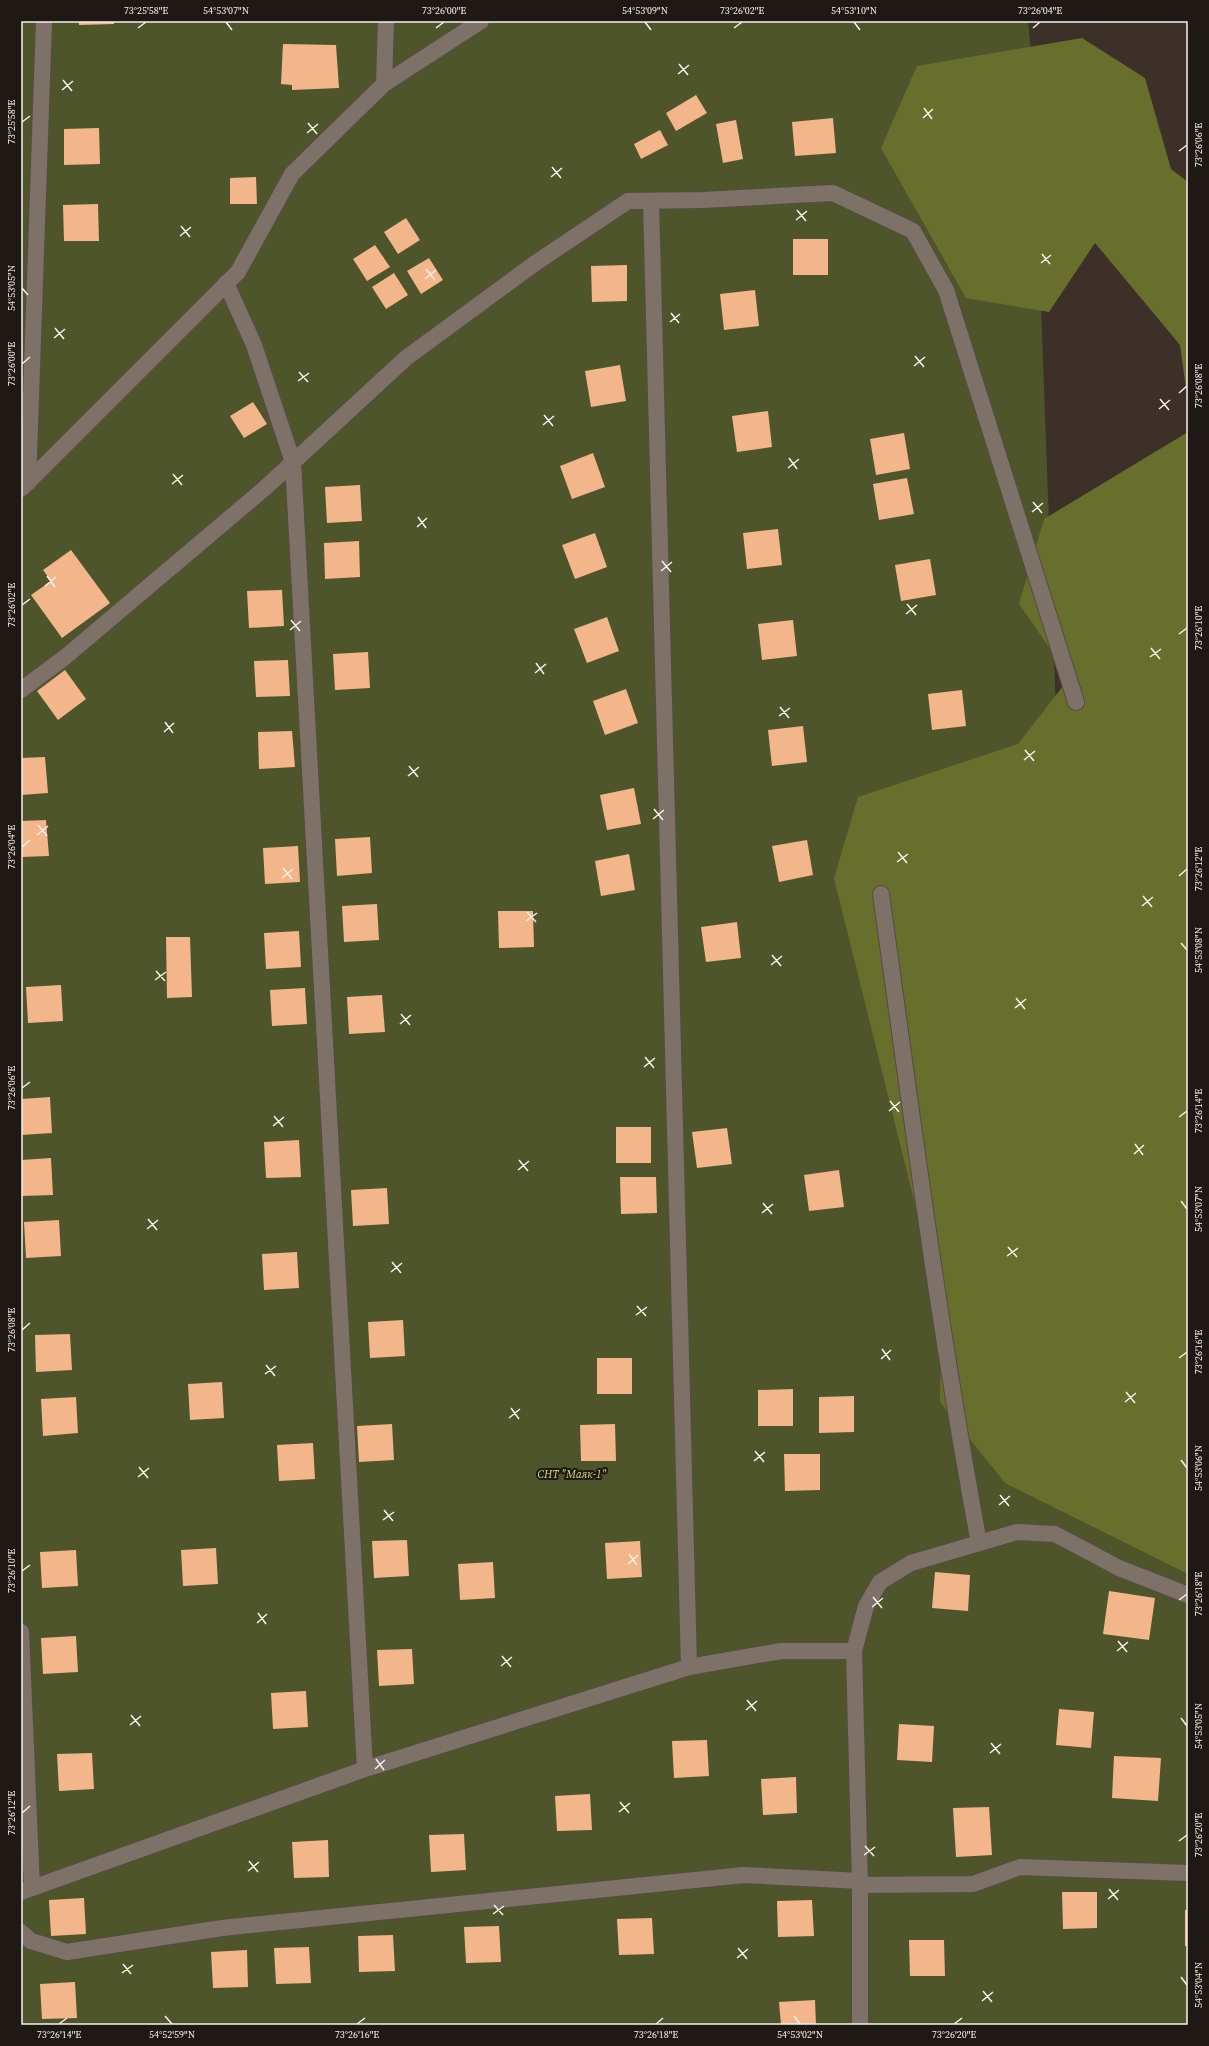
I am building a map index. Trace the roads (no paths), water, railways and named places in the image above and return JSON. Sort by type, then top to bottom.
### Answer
[{"type":"lane","points":[[24,486],[44,21]]},
{"type":"lane","points":[[384,84],[386,21]]},
{"type":"lane","points":[[24,486],[238,272],[292,174],[384,84],[481,21]]},
{"type":"lane","points":[[21,690],[70,653],[293,462],[406,358],[534,264],[628,201],[703,200],[833,193],[912,231],[946,290],[1076,702]]},
{"type":"lane","points":[[651,201],[689,1667]]},
{"type":"lane","points":[[226,283],[254,346],[293,462],[365,1769]]},
{"type":"lane","points":[[882,894],[923,1191],[963,1457],[979,1543]]},
{"type":"lane","points":[[860,2025],[860,1883],[854,1651],[866,1606],[880,1582],[911,1563],[1017,1532],[1055,1534],[1119,1568],[1188,1595]]},
{"type":"lane","points":[[21,1632],[26,1890],[365,1769],[689,1667],[781,1651],[854,1651]]},
{"type":"lane","points":[[21,1932],[31,1941],[67,1952],[222,1928],[744,1875],[860,1883],[973,1884],[1020,1867],[1188,1874]]},
{"type":"park label","name":"СНТ \"Маяк-1\"","points":[[572,1474]]}]
